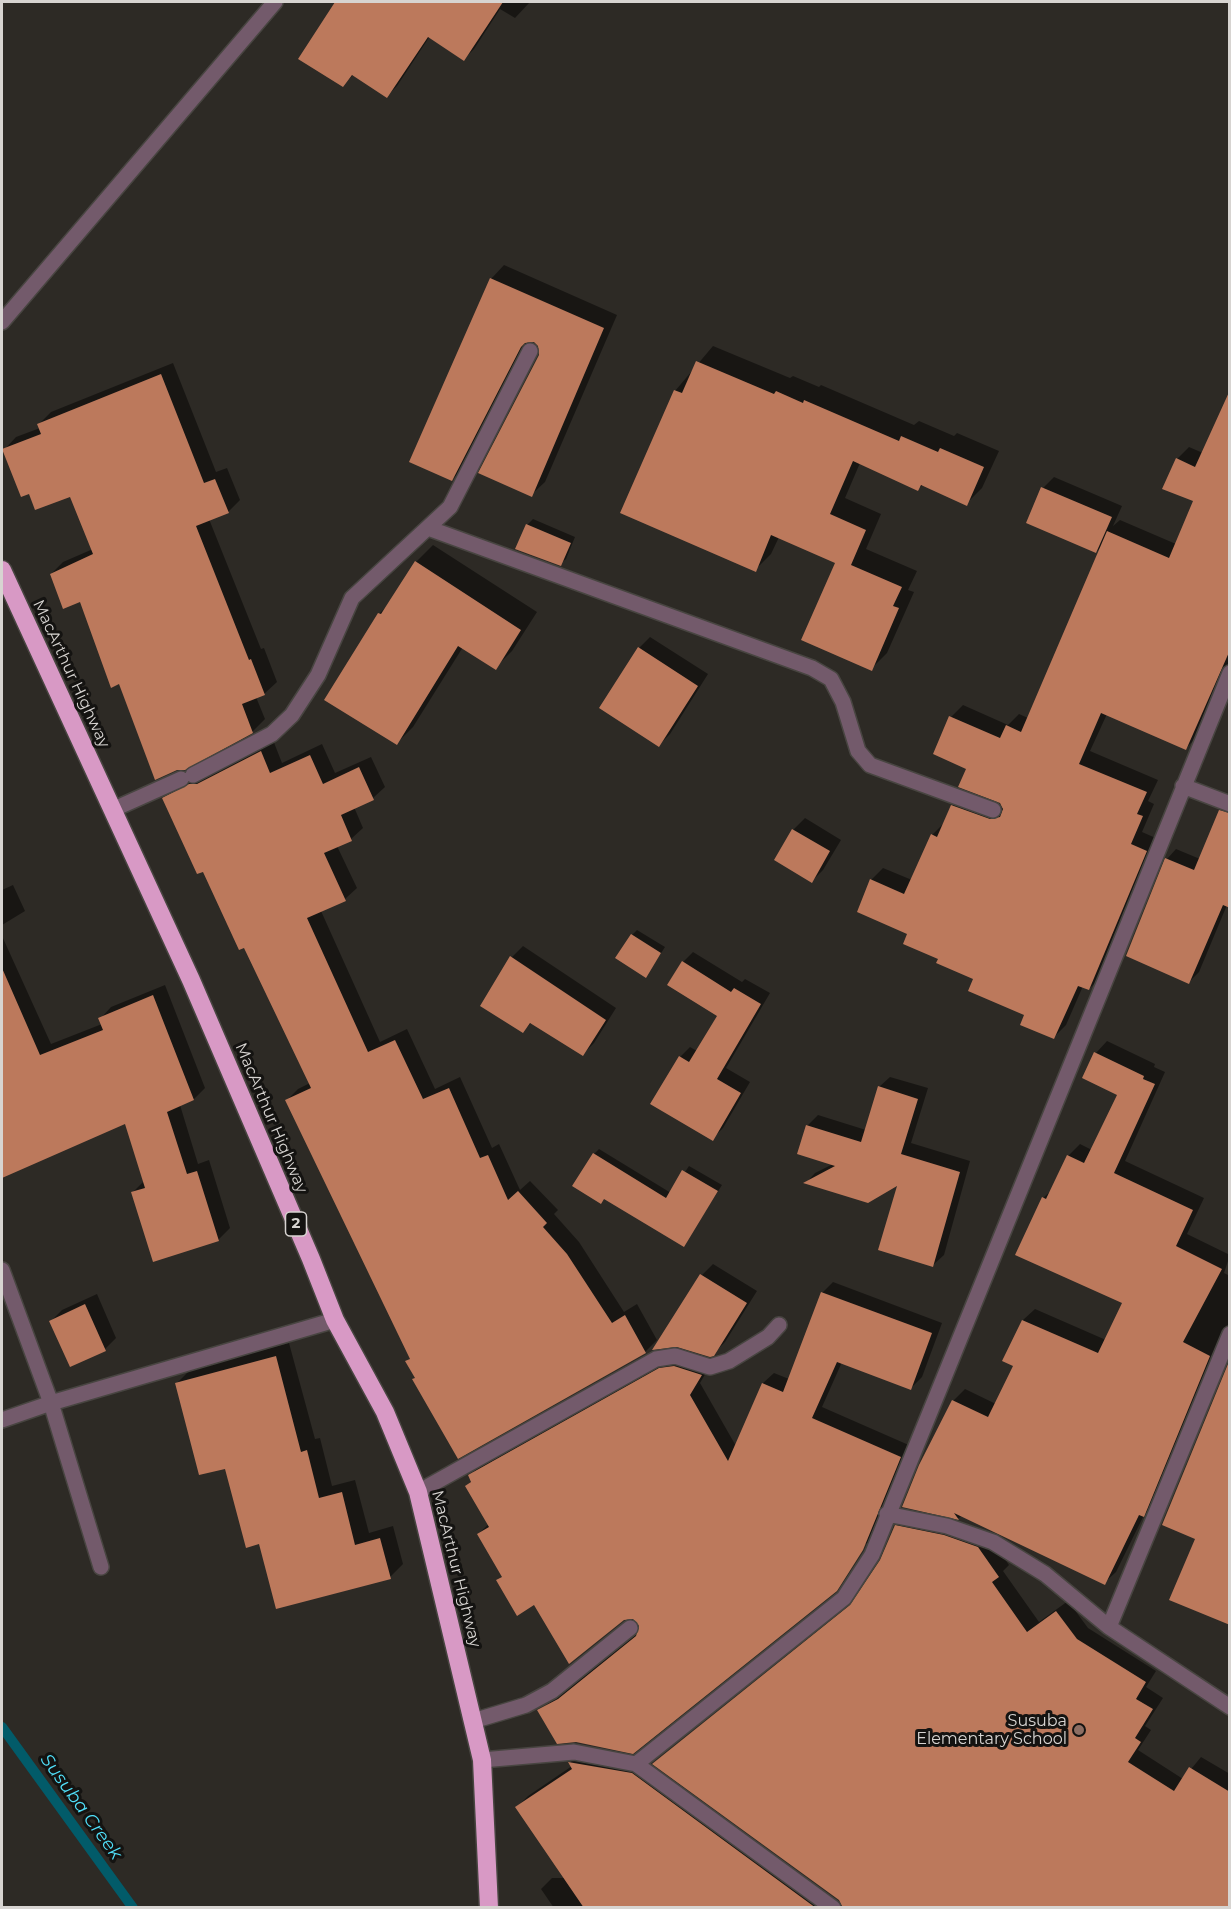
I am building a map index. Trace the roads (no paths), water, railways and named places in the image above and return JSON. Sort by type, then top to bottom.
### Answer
[{"type":"highway","name":"MacArthur Highway","points":[[2,570],[195,991],[311,1259],[334,1320],[385,1412],[418,1492],[482,1761],[489,1908]]},
{"type":"street","points":[[2,322],[275,2]]},
{"type":"street","points":[[112,810],[187,777],[272,734],[292,715],[318,675],[352,598],[450,507],[530,351]]},
{"type":"street","points":[[428,528],[812,668],[831,679],[843,702],[858,751],[870,765],[993,810]]},
{"type":"street","points":[[636,1764],[844,1598],[872,1555],[1230,673]]},
{"type":"street","points":[[1183,786],[1230,804]]},
{"type":"street","points":[[2,1270],[51,1403],[101,1567]]},
{"type":"street","points":[[2,1420],[51,1403],[334,1320]]},
{"type":"street","points":[[418,1492],[656,1359],[675,1356],[710,1367],[729,1361],[768,1337],[779,1325]]},
{"type":"street","points":[[1108,1627],[1230,1334]]},
{"type":"street","points":[[887,1514],[947,1526],[993,1542],[1045,1574],[1108,1627],[1230,1707]]},
{"type":"street","points":[[473,1721],[526,1705],[552,1691],[630,1628]]},
{"type":"street","points":[[482,1761],[574,1752],[636,1764],[833,1908]]},
{"type":"waterway","name":"Susuba Creek","points":[[2,1727],[133,1908]]},
{"type":"place","name":"Susuba Elementary School","points":[[1079,1730]]}]
